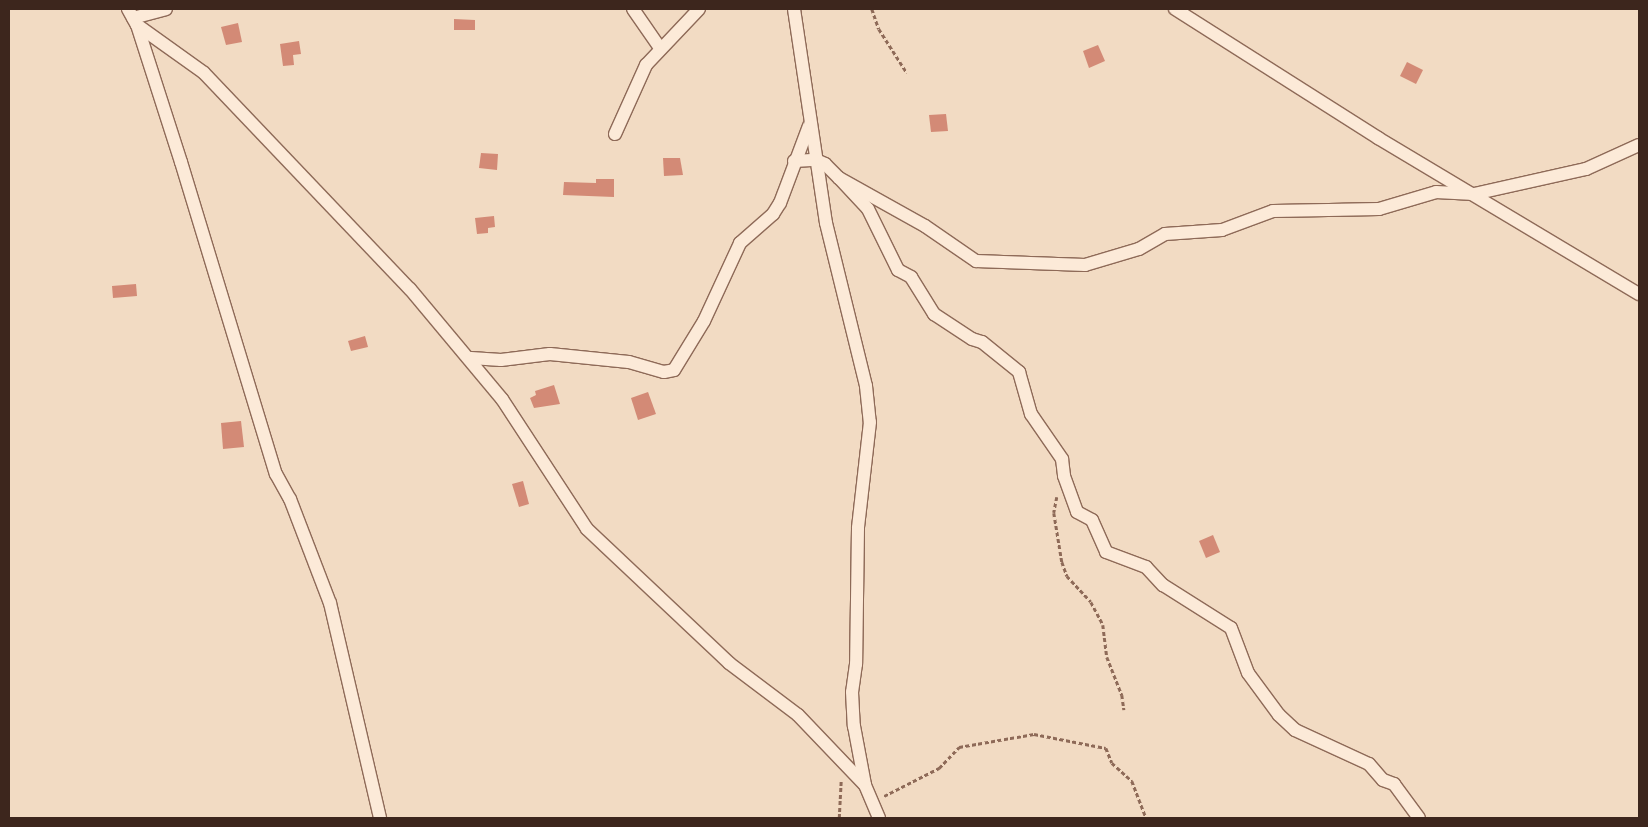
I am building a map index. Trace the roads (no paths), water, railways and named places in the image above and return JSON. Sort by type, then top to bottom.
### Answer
[{"type":"street","points":[[133,17],[166,9]]},
{"type":"street","points":[[633,9],[660,48]]},
{"type":"street","points":[[615,134],[646,65],[660,48],[699,9]]},
{"type":"street","points":[[794,9],[826,223],[866,386],[870,422],[858,528],[856,664],[852,692],[854,726],[865,785],[877,814]]},
{"type":"street","points":[[1175,9],[1378,138],[1639,294]]},
{"type":"street","points":[[133,17],[166,42],[216,85],[471,358],[502,398],[587,529],[729,663],[798,715],[865,785]]},
{"type":"street","points":[[133,17],[276,474],[290,499],[330,603],[380,818]]},
{"type":"street","points":[[471,358],[501,360],[550,354],[629,362],[664,372],[674,370],[708,314],[740,243],[773,214],[780,203],[794,161],[805,141],[810,121]]},
{"type":"street","points":[[838,178],[925,226],[976,261],[1012,264],[1085,265],[1139,249],[1165,234],[1222,230],[1273,211],[1379,209],[1436,192],[1474,194],[1586,169],[1639,145]]},
{"type":"street","points":[[794,161],[816,160],[838,178],[868,209],[898,270],[911,277],[934,314],[972,339],[982,342],[1019,372],[1031,414],[1062,459],[1064,476],[1077,512],[1092,520],[1106,552],[1146,567],[1163,585],[1231,628],[1248,673],[1279,715],[1295,730],[1369,764],[1383,780],[1394,784],[1419,818]]}]
